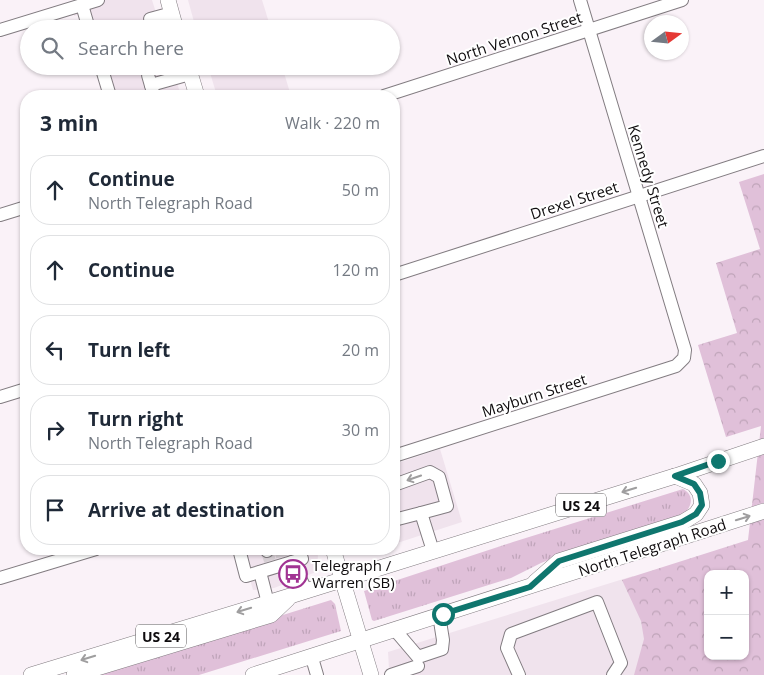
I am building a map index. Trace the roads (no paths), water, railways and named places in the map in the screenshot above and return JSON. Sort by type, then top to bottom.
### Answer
[{"type":"main road","points":[[170,6],[174,20]]},
{"type":"main road","points":[[191,75],[195,90]]},
{"type":"main road","name":"US 24","points":[[31,675],[675,476],[764,446]]},
{"type":"main road","points":[[530,587],[559,561],[682,522],[696,514],[702,505],[700,493],[694,484],[675,476]]},
{"type":"main road","name":"North Telegraph Road","points":[[262,674],[764,512]]},
{"type":"main road","points":[[335,555],[371,675]]},
{"type":"main road","points":[[74,675],[271,615],[290,596]]},
{"type":"street","points":[[33,20],[98,0]]},
{"type":"street","name":"Kennedy Street","points":[[580,0],[685,350],[682,361]]},
{"type":"street","name":"North Vernon Street","points":[[400,91],[682,0]]},
{"type":"street","points":[[82,5],[86,20]]},
{"type":"street","points":[[150,20],[170,6]]},
{"type":"street","points":[[0,30],[20,24]]},
{"type":"street","points":[[104,75],[108,90]]},
{"type":"street","points":[[151,85],[176,75]]},
{"type":"street","name":"Drexel Street","points":[[400,272],[764,156]]},
{"type":"street","points":[[0,215],[20,209]]},
{"type":"street","name":"Mayburn Street","points":[[400,454],[676,366],[682,361]]},
{"type":"street","points":[[0,397],[20,391]]},
{"type":"street","points":[[400,483],[430,472],[439,477],[447,506],[400,518]]},
{"type":"street","points":[[421,513],[433,551]]},
{"type":"street","points":[[0,578],[76,555]]},
{"type":"street","points":[[241,555],[246,576],[282,557]]},
{"type":"street","points":[[282,557],[306,590]]},
{"type":"street","points":[[268,603],[282,557]]},
{"type":"street","points":[[519,675],[507,648],[511,634],[596,602],[621,663],[613,675]]},
{"type":"street","points":[[390,675],[419,666],[442,649],[443,640],[440,615]]},
{"type":"street","points":[[395,630],[419,666]]},
{"type":"street","points":[[312,658],[317,675]]},
{"type":"tunnel","points":[[268,555],[270,561]]},
{"type":"place","name":"Telegraph / Warren (SB)","points":[[293,574]]}]
